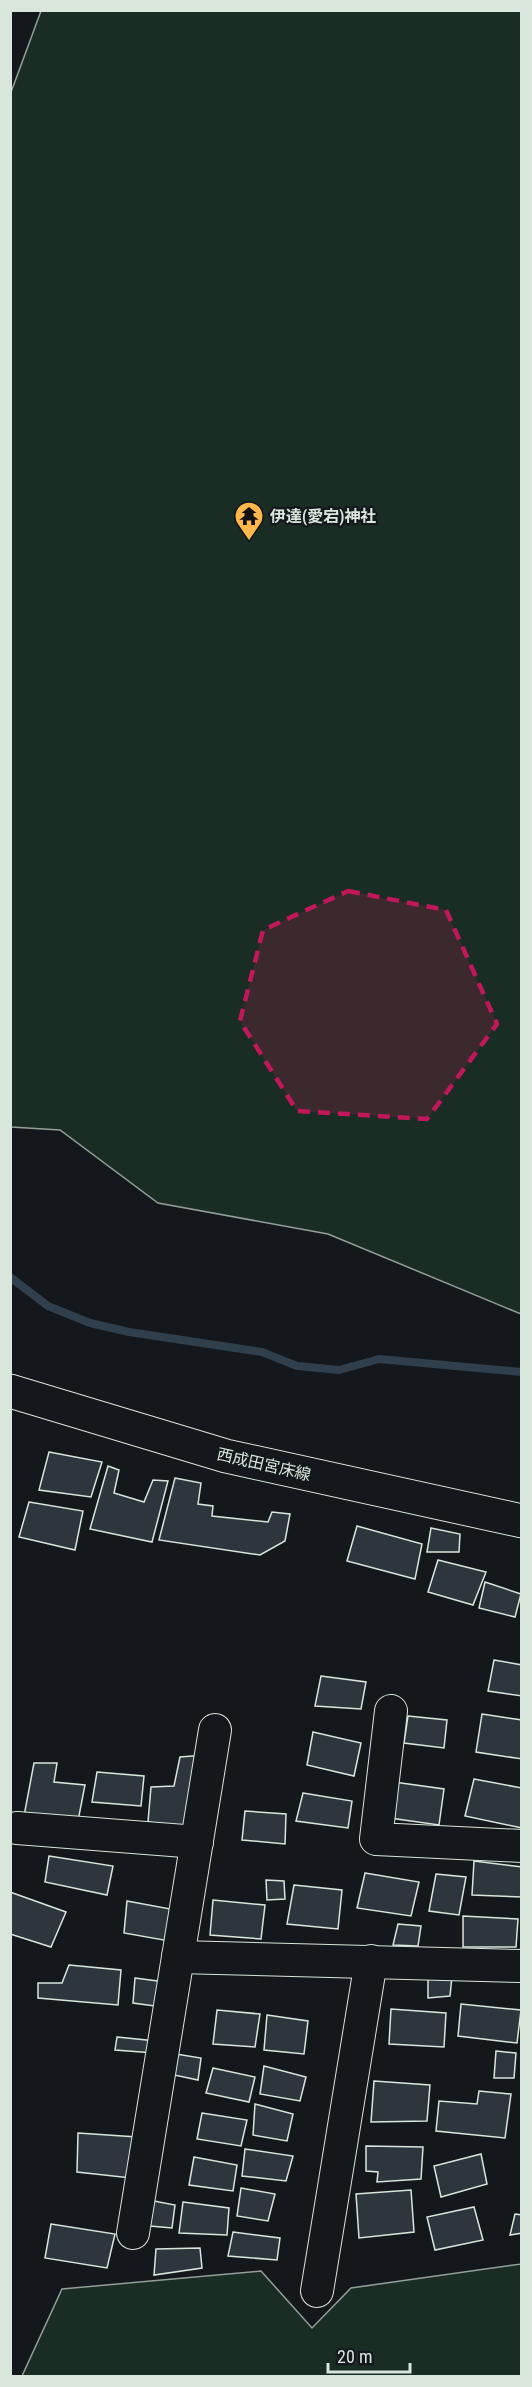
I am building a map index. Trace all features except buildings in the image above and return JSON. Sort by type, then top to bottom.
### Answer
[{"type":"main road","name":"西成田宮床線","points":[[10,1391],[226,1456],[522,1521]]},
{"type":"street","points":[[391,1711],[376,1839],[522,1846]]},
{"type":"street","points":[[133,2233],[215,1730]]},
{"type":"street","points":[[16,1828],[197,1842]]},
{"type":"street","points":[[178,1957],[522,1965]]},
{"type":"street","points":[[317,2291],[371,1961]]},
{"type":"highlighted area","points":[[348,891],[446,910],[497,1024],[427,1119],[297,1111],[240,1021],[263,930]]},
{"type":"green space","points":[[41,11],[521,11],[521,1314],[328,1234],[158,1203],[60,1130],[11,1127],[10,95]]},
{"type":"green space","points":[[521,2264],[521,2376],[22,2376],[62,2289],[261,2271],[312,2328],[351,2288]]},
{"type":"waterway","points":[[10,1277],[48,1306],[90,1323],[129,1332],[262,1352],[297,1366],[339,1370],[379,1359],[522,1372]]},
{"type":"place","name":"伊達(愛宕)神社","points":[[249,542]]}]
